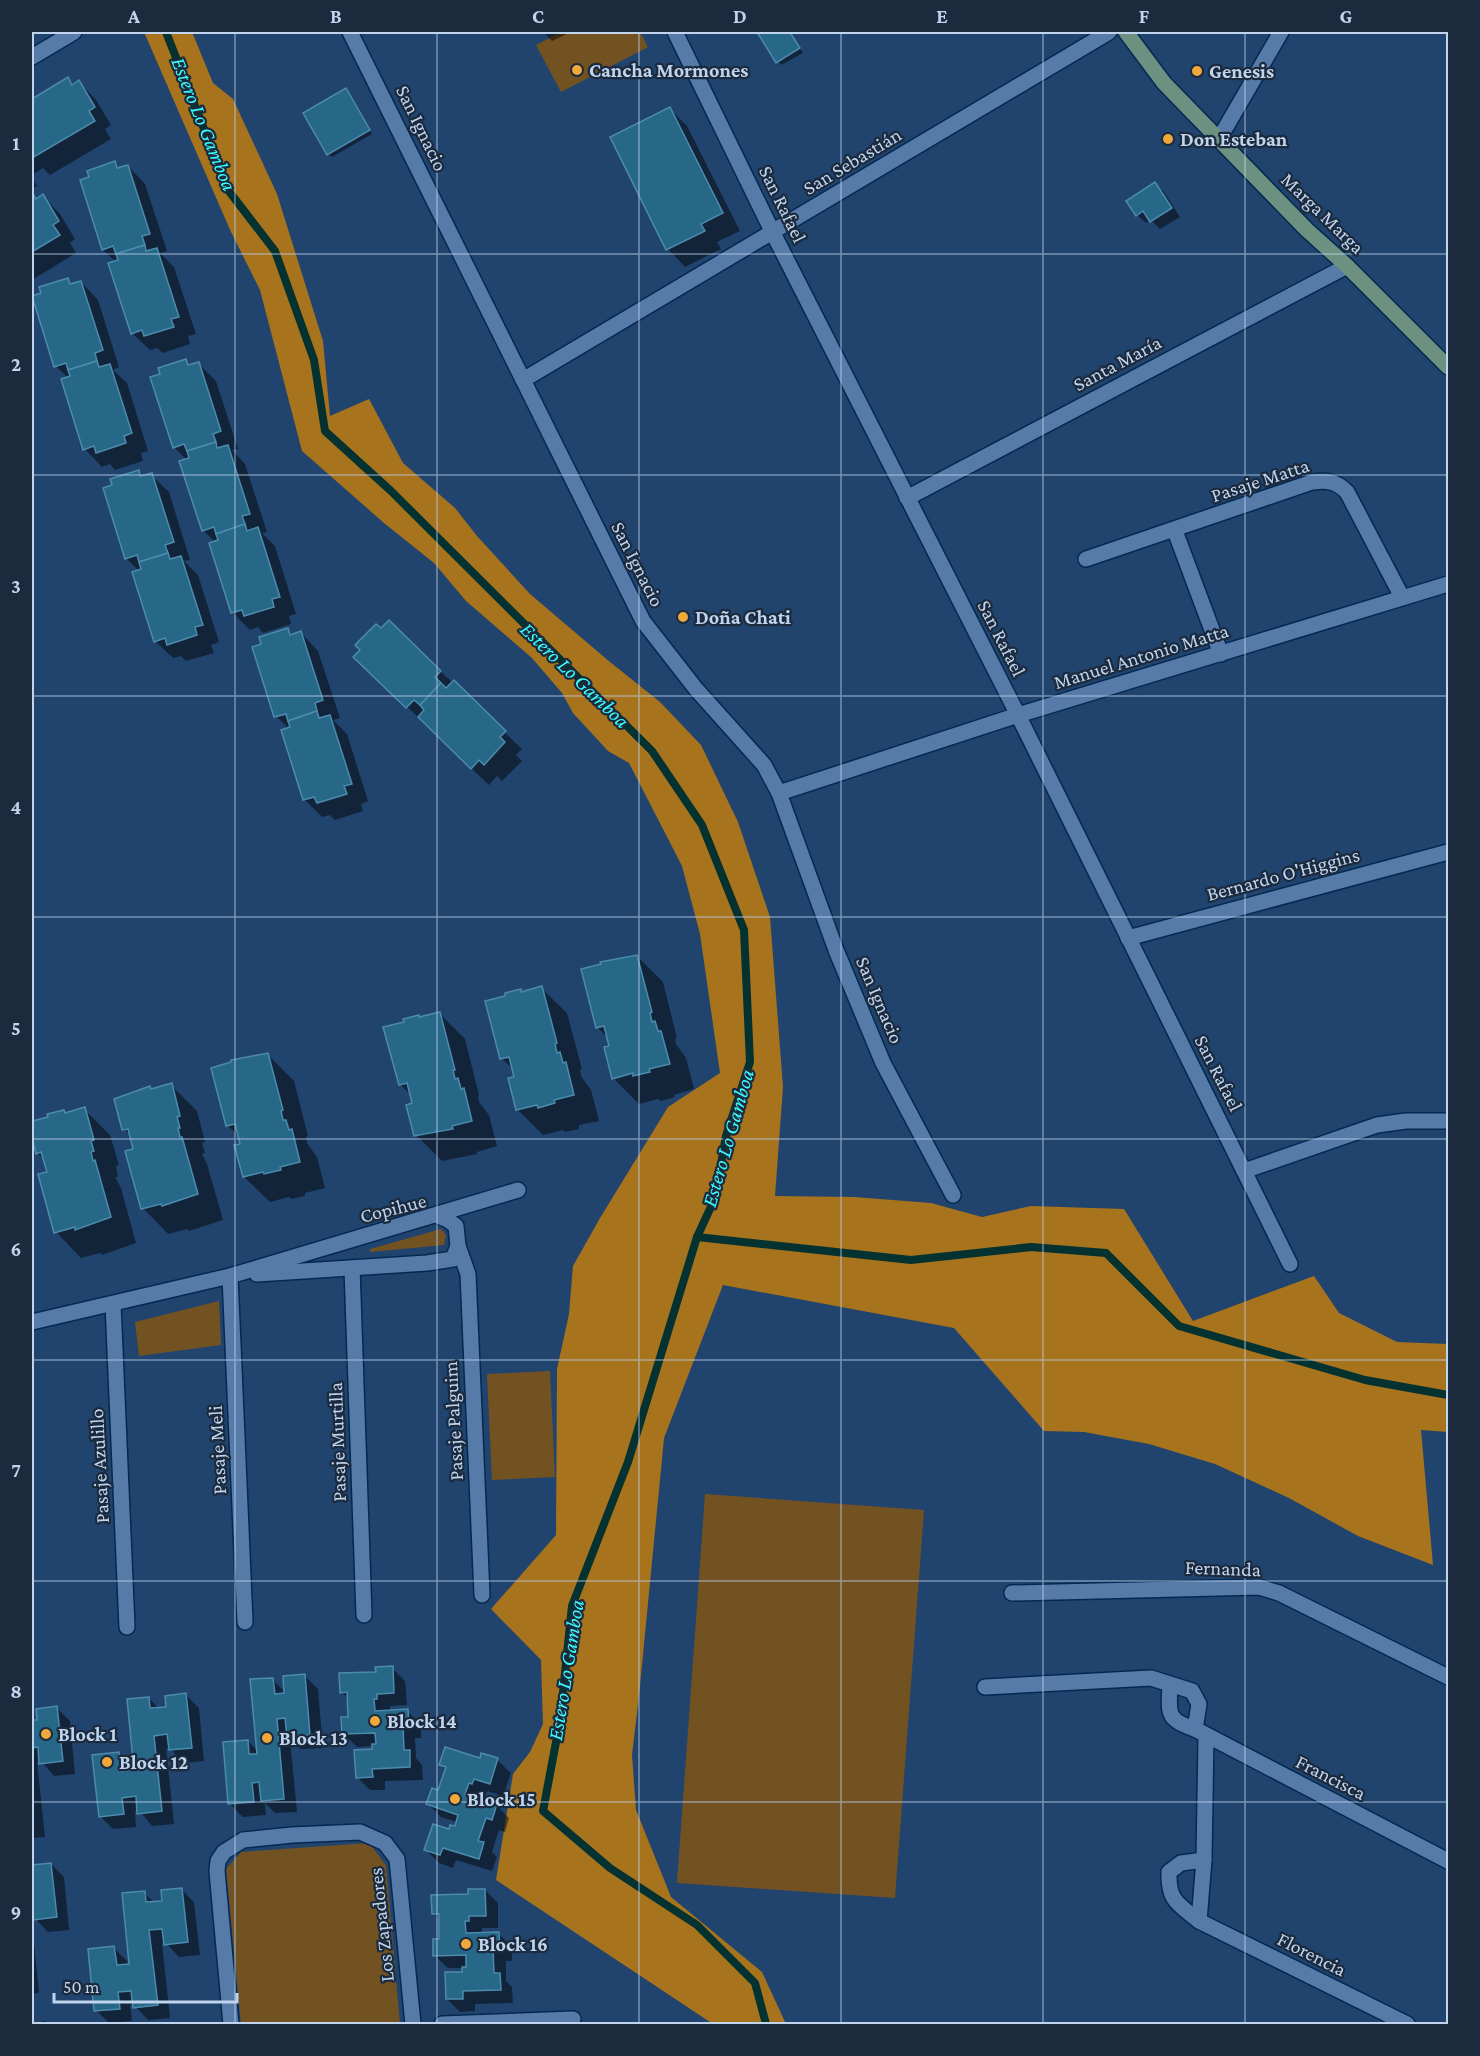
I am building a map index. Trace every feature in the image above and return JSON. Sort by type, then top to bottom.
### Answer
[{"type":"main road","name":"Marga Marga","points":[[1126,32],[1164,83],[1307,231],[1347,266],[1449,367]]},
{"type":"street","points":[[32,57],[74,32]]},
{"type":"street","name":"San Ignacio","points":[[350,32],[643,621],[696,689],[764,765],[779,793],[836,950],[883,1063],[953,1195]]},
{"type":"street","name":"San Rafael","points":[[675,32],[773,232],[1018,715],[1290,1264]]},
{"type":"street","name":"San Sebastián","points":[[524,380],[1109,32]]},
{"type":"street","points":[[1219,139],[1281,32]]},
{"type":"street","name":"Santa María","points":[[907,498],[1347,266]]},
{"type":"street","name":"Pasaje Matta","points":[[1086,560],[1312,482],[1332,482],[1340,485],[1347,492],[1402,597]]},
{"type":"street","points":[[1174,531],[1221,654]]},
{"type":"street","name":"Manuel Antonio Matta","points":[[779,793],[1018,715],[1449,584]]},
{"type":"street","name":"Bernardo O'Higgins","points":[[1128,938],[1449,852]]},
{"type":"street","points":[[1244,1171],[1377,1125],[1406,1121],[1449,1121]]},
{"type":"street","points":[[436,1215],[518,1190]]},
{"type":"street","name":"Copihue","points":[[32,1323],[230,1276],[436,1215],[456,1226],[459,1246],[453,1259],[230,1276]]},
{"type":"street","name":"Pasaje Palguim","points":[[459,1246],[468,1274],[482,1595]]},
{"type":"street","name":"Pasaje Murtilla","points":[[352,1268],[364,1614]]},
{"type":"street","name":"Pasaje Meli","points":[[230,1276],[245,1622]]},
{"type":"street","name":"Pasaje Azulillo","points":[[113,1304],[127,1627]]},
{"type":"street","name":"Fernanda","points":[[1012,1593],[1259,1587],[1279,1593],[1449,1677]]},
{"type":"street","points":[[985,1687],[1151,1678],[1192,1691],[1199,1704],[1204,1860],[1199,1921]]},
{"type":"street","name":"Francisca","points":[[1170,1684],[1170,1714],[1175,1721],[1449,1861]]},
{"type":"street","name":"Los Zapadores","points":[[231,2025],[217,1872],[218,1861],[224,1852],[243,1840],[360,1832],[385,1843],[397,1859],[413,2025]]},
{"type":"street","name":"Florencia","points":[[1204,1860],[1181,1863],[1168,1872],[1168,1890],[1178,1904],[1199,1921],[1407,2025]]},
{"type":"street","points":[[442,2025],[573,2019]]},
{"type":"shaded area","points":[[144,32],[192,32],[213,83],[233,99],[277,194],[323,341],[330,416],[369,399],[403,463],[455,508],[477,536],[530,594],[660,702],[701,745],[738,822],[770,917],[783,1087],[775,1196],[854,1197],[931,1203],[982,1217],[1031,1206],[1124,1209],[1193,1321],[1314,1276],[1339,1313],[1397,1342],[1448,1344],[1448,1432],[1421,1430],[1433,1565],[1358,1536],[1289,1498],[1215,1464],[1149,1444],[1084,1432],[1044,1431],[954,1328],[723,1285],[664,1438],[632,1755],[636,1810],[671,1897],[762,1972],[786,2024],[713,2024],[496,1880],[513,1774],[530,1752],[543,1724],[541,1660],[491,1609],[556,1535],[557,1369],[569,1314],[573,1266],[668,1107],[720,1073],[700,934],[682,866],[629,763],[608,751],[573,713],[562,693],[532,658],[466,601],[434,563],[384,523],[302,451],[260,290],[231,232]]},
{"type":"shaded area","name":"Cancha Mormones","points":[[561,32],[640,32],[648,47],[561,92],[536,45]]},
{"type":"shaded area","points":[[441,1229],[446,1235],[444,1245],[370,1252],[370,1249]]},
{"type":"shaded area","points":[[219,1301],[221,1345],[139,1356],[135,1322]]},
{"type":"shaded area","points":[[550,1371],[555,1477],[492,1480],[487,1374]]},
{"type":"shaded area","points":[[705,1494],[924,1510],[895,1898],[677,1883]]},
{"type":"shaded area","points":[[369,1843],[386,1865],[400,2024],[241,2024],[226,1869],[241,1852]]},
{"type":"building","points":[[757,32],[790,32],[800,48],[776,63]]},
{"type":"building","points":[[68,77],[72,85],[79,80],[95,107],[89,111],[95,121],[32,158],[32,99]]},
{"type":"building","points":[[346,88],[370,130],[327,155],[303,113]]},
{"type":"building","points":[[670,107],[723,213],[701,224],[705,231],[666,250],[610,137]]},
{"type":"building","points":[[115,161],[117,168],[128,165],[150,234],[142,236],[145,245],[116,254],[113,246],[102,250],[80,180],[89,177],[87,171]]},
{"type":"building","points":[[1155,182],[1172,208],[1150,222],[1143,211],[1136,216],[1126,201]]},
{"type":"building","points":[[32,192],[36,199],[43,194],[59,221],[53,225],[60,235],[32,252]]},
{"type":"building","points":[[145,245],[146,251],[157,248],[179,317],[171,319],[174,327],[144,336],[142,330],[131,334],[108,263],[118,260],[116,254]]},
{"type":"building","points":[[68,278],[70,284],[81,281],[103,350],[95,353],[97,361],[68,370],[66,363],[54,367],[32,296],[41,293],[39,287]]},
{"type":"building","points":[[186,359],[188,365],[199,362],[221,431],[213,434],[216,442],[187,451],[184,444],[173,448],[150,377],[160,374],[158,368]]},
{"type":"building","points":[[97,361],[99,367],[110,364],[132,433],[124,436],[126,443],[96,453],[94,446],[83,450],[61,379],[70,376],[68,370]]},
{"type":"building","points":[[216,442],[217,448],[228,445],[250,514],[242,516],[245,524],[216,534],[214,527],[202,531],[179,461],[189,458],[187,451]]},
{"type":"building","points":[[139,470],[140,476],[152,473],[174,542],[165,545],[168,553],[139,562],[137,555],[125,559],[103,488],[112,485],[110,479]]},
{"type":"building","points":[[245,524],[247,531],[258,527],[280,597],[272,599],[274,607],[244,616],[242,610],[231,613],[209,543],[218,540],[216,534]]},
{"type":"building","points":[[168,553],[170,559],[181,556],[203,625],[195,627],[197,635],[167,645],[165,638],[154,642],[132,572],[141,569],[139,562]]},
{"type":"building","points":[[389,620],[441,671],[435,677],[441,683],[420,705],[414,700],[406,708],[353,657],[360,650],[355,645],[376,624],[381,628]]},
{"type":"building","points":[[288,628],[290,635],[301,631],[323,700],[315,703],[317,711],[288,721],[286,714],[274,717],[252,647],[261,644],[259,637]]},
{"type":"building","points":[[454,680],[506,731],[500,737],[505,742],[484,765],[479,760],[471,769],[418,717],[424,710],[420,705],[441,683],[446,688]]},
{"type":"building","points":[[317,711],[319,718],[330,715],[352,784],[344,786],[347,794],[317,803],[314,797],[303,800],[281,730],[290,727],[288,721]]},
{"type":"building","points":[[637,955],[652,1012],[650,1013],[652,1022],[655,1021],[658,1031],[661,1031],[670,1064],[649,1069],[650,1072],[633,1076],[633,1073],[612,1079],[604,1047],[609,1046],[604,1026],[596,1028],[581,969],[601,964],[600,962]]},
{"type":"building","points":[[542,986],[557,1043],[555,1044],[557,1053],[560,1052],[563,1063],[566,1062],[574,1095],[554,1100],[555,1103],[538,1108],[537,1105],[516,1110],[508,1078],[514,1077],[509,1057],[500,1059],[485,1001],[505,996],[505,993],[521,989],[521,992]]},
{"type":"building","points":[[440,1012],[455,1070],[453,1070],[455,1079],[458,1078],[461,1089],[464,1088],[472,1121],[452,1126],[453,1129],[414,1136],[406,1105],[412,1103],[407,1083],[399,1085],[383,1027],[404,1022],[403,1019]]},
{"type":"building","points":[[268,1053],[283,1110],[281,1111],[283,1120],[286,1120],[289,1130],[292,1129],[300,1162],[280,1167],[281,1170],[243,1177],[234,1145],[240,1144],[235,1124],[226,1126],[211,1068],[231,1062],[231,1060]]},
{"type":"building","points":[[172,1083],[180,1116],[177,1117],[180,1137],[182,1137],[198,1194],[162,1206],[161,1204],[141,1209],[125,1151],[133,1149],[128,1129],[122,1130],[114,1099],[150,1086],[151,1089]]},
{"type":"building","points":[[85,1107],[94,1140],[91,1141],[94,1151],[91,1152],[93,1161],[95,1160],[111,1217],[75,1230],[75,1227],[54,1233],[38,1174],[47,1172],[41,1152],[36,1154],[32,1138],[32,1121],[48,1117],[47,1114],[64,1110],[65,1113]]},
{"type":"building","name":"Block 14","points":[[393,1666],[394,1693],[377,1694],[377,1699],[374,1699],[375,1711],[408,1709],[409,1725],[403,1726],[404,1750],[410,1750],[410,1767],[372,1769],[373,1777],[356,1778],[354,1750],[372,1749],[372,1744],[376,1744],[375,1733],[342,1734],[341,1717],[348,1717],[347,1692],[340,1693],[339,1673],[376,1672],[375,1667]]},
{"type":"building","name":"Block 13","points":[[305,1674],[310,1735],[287,1737],[285,1718],[277,1719],[284,1799],[261,1801],[259,1782],[252,1783],[254,1802],[228,1804],[223,1742],[248,1740],[249,1754],[257,1754],[250,1679],[273,1678],[275,1694],[284,1693],[283,1676]]},
{"type":"building","name":"Block 12","points":[[186,1693],[192,1748],[169,1750],[167,1734],[154,1736],[162,1811],[137,1814],[136,1796],[122,1798],[124,1814],[99,1817],[92,1755],[119,1752],[121,1771],[134,1770],[127,1699],[149,1697],[150,1708],[166,1707],[165,1696]]},
{"type":"building","name":"Block 1","points":[[57,1706],[63,1761],[39,1764],[38,1747],[32,1748],[32,1720],[37,1720],[36,1709]]},
{"type":"building","name":"Block 15","points":[[445,1747],[480,1758],[481,1753],[498,1758],[490,1784],[474,1779],[472,1784],[469,1783],[465,1794],[497,1804],[492,1820],[486,1818],[478,1841],[484,1842],[479,1859],[443,1848],[440,1855],[424,1850],[433,1824],[449,1829],[450,1825],[455,1826],[458,1815],[426,1804],[432,1788],[438,1790],[446,1767],[439,1765]]},
{"type":"building","points":[[51,1863],[57,1917],[33,1920],[32,1865]]},
{"type":"building","points":[[182,1888],[188,1942],[164,1945],[162,1929],[149,1930],[158,2005],[133,2008],[131,1991],[118,1992],[120,2009],[94,2011],[88,1949],[114,1946],[117,1965],[129,1964],[122,1893],[145,1891],[146,1902],[162,1901],[161,1890]]},
{"type":"building","name":"Block 16","points":[[468,1889],[485,1889],[486,1916],[469,1916],[469,1921],[465,1921],[466,1933],[499,1932],[500,1948],[493,1949],[494,1973],[500,1973],[501,1990],[463,1991],[463,1999],[446,1999],[445,1972],[462,1972],[462,1967],[466,1967],[466,1955],[433,1956],[433,1939],[439,1939],[439,1914],[432,1914],[431,1895],[468,1894]]},
{"type":"waterway","name":"Estero Lo Gamboa","points":[[166,32],[228,190],[275,251],[314,360],[325,431],[391,491],[652,751],[702,825],[744,930],[750,1062],[726,1136],[715,1198],[697,1237],[628,1462],[572,1606],[560,1721],[543,1811],[610,1868],[697,1925],[755,1983],[766,2024]]},
{"type":"waterway","points":[[697,1237],[911,1260],[1031,1247],[1106,1253],[1179,1326],[1365,1380],[1448,1395]]},
{"type":"place","name":"Cancha Mormones","points":[[577,70]]},
{"type":"place","name":"Genesis","points":[[1197,71]]},
{"type":"place","name":"Don Esteban","points":[[1168,139]]},
{"type":"place","name":"Doña Chati","points":[[683,617]]},
{"type":"place","name":"Block 14","points":[[375,1721]]},
{"type":"place","name":"Block 1","points":[[46,1734]]},
{"type":"place","name":"Block 13","points":[[267,1738]]},
{"type":"place","name":"Block 12","points":[[107,1762]]},
{"type":"place","name":"Block 15","points":[[455,1799]]},
{"type":"place","name":"Block 16","points":[[466,1944]]}]
